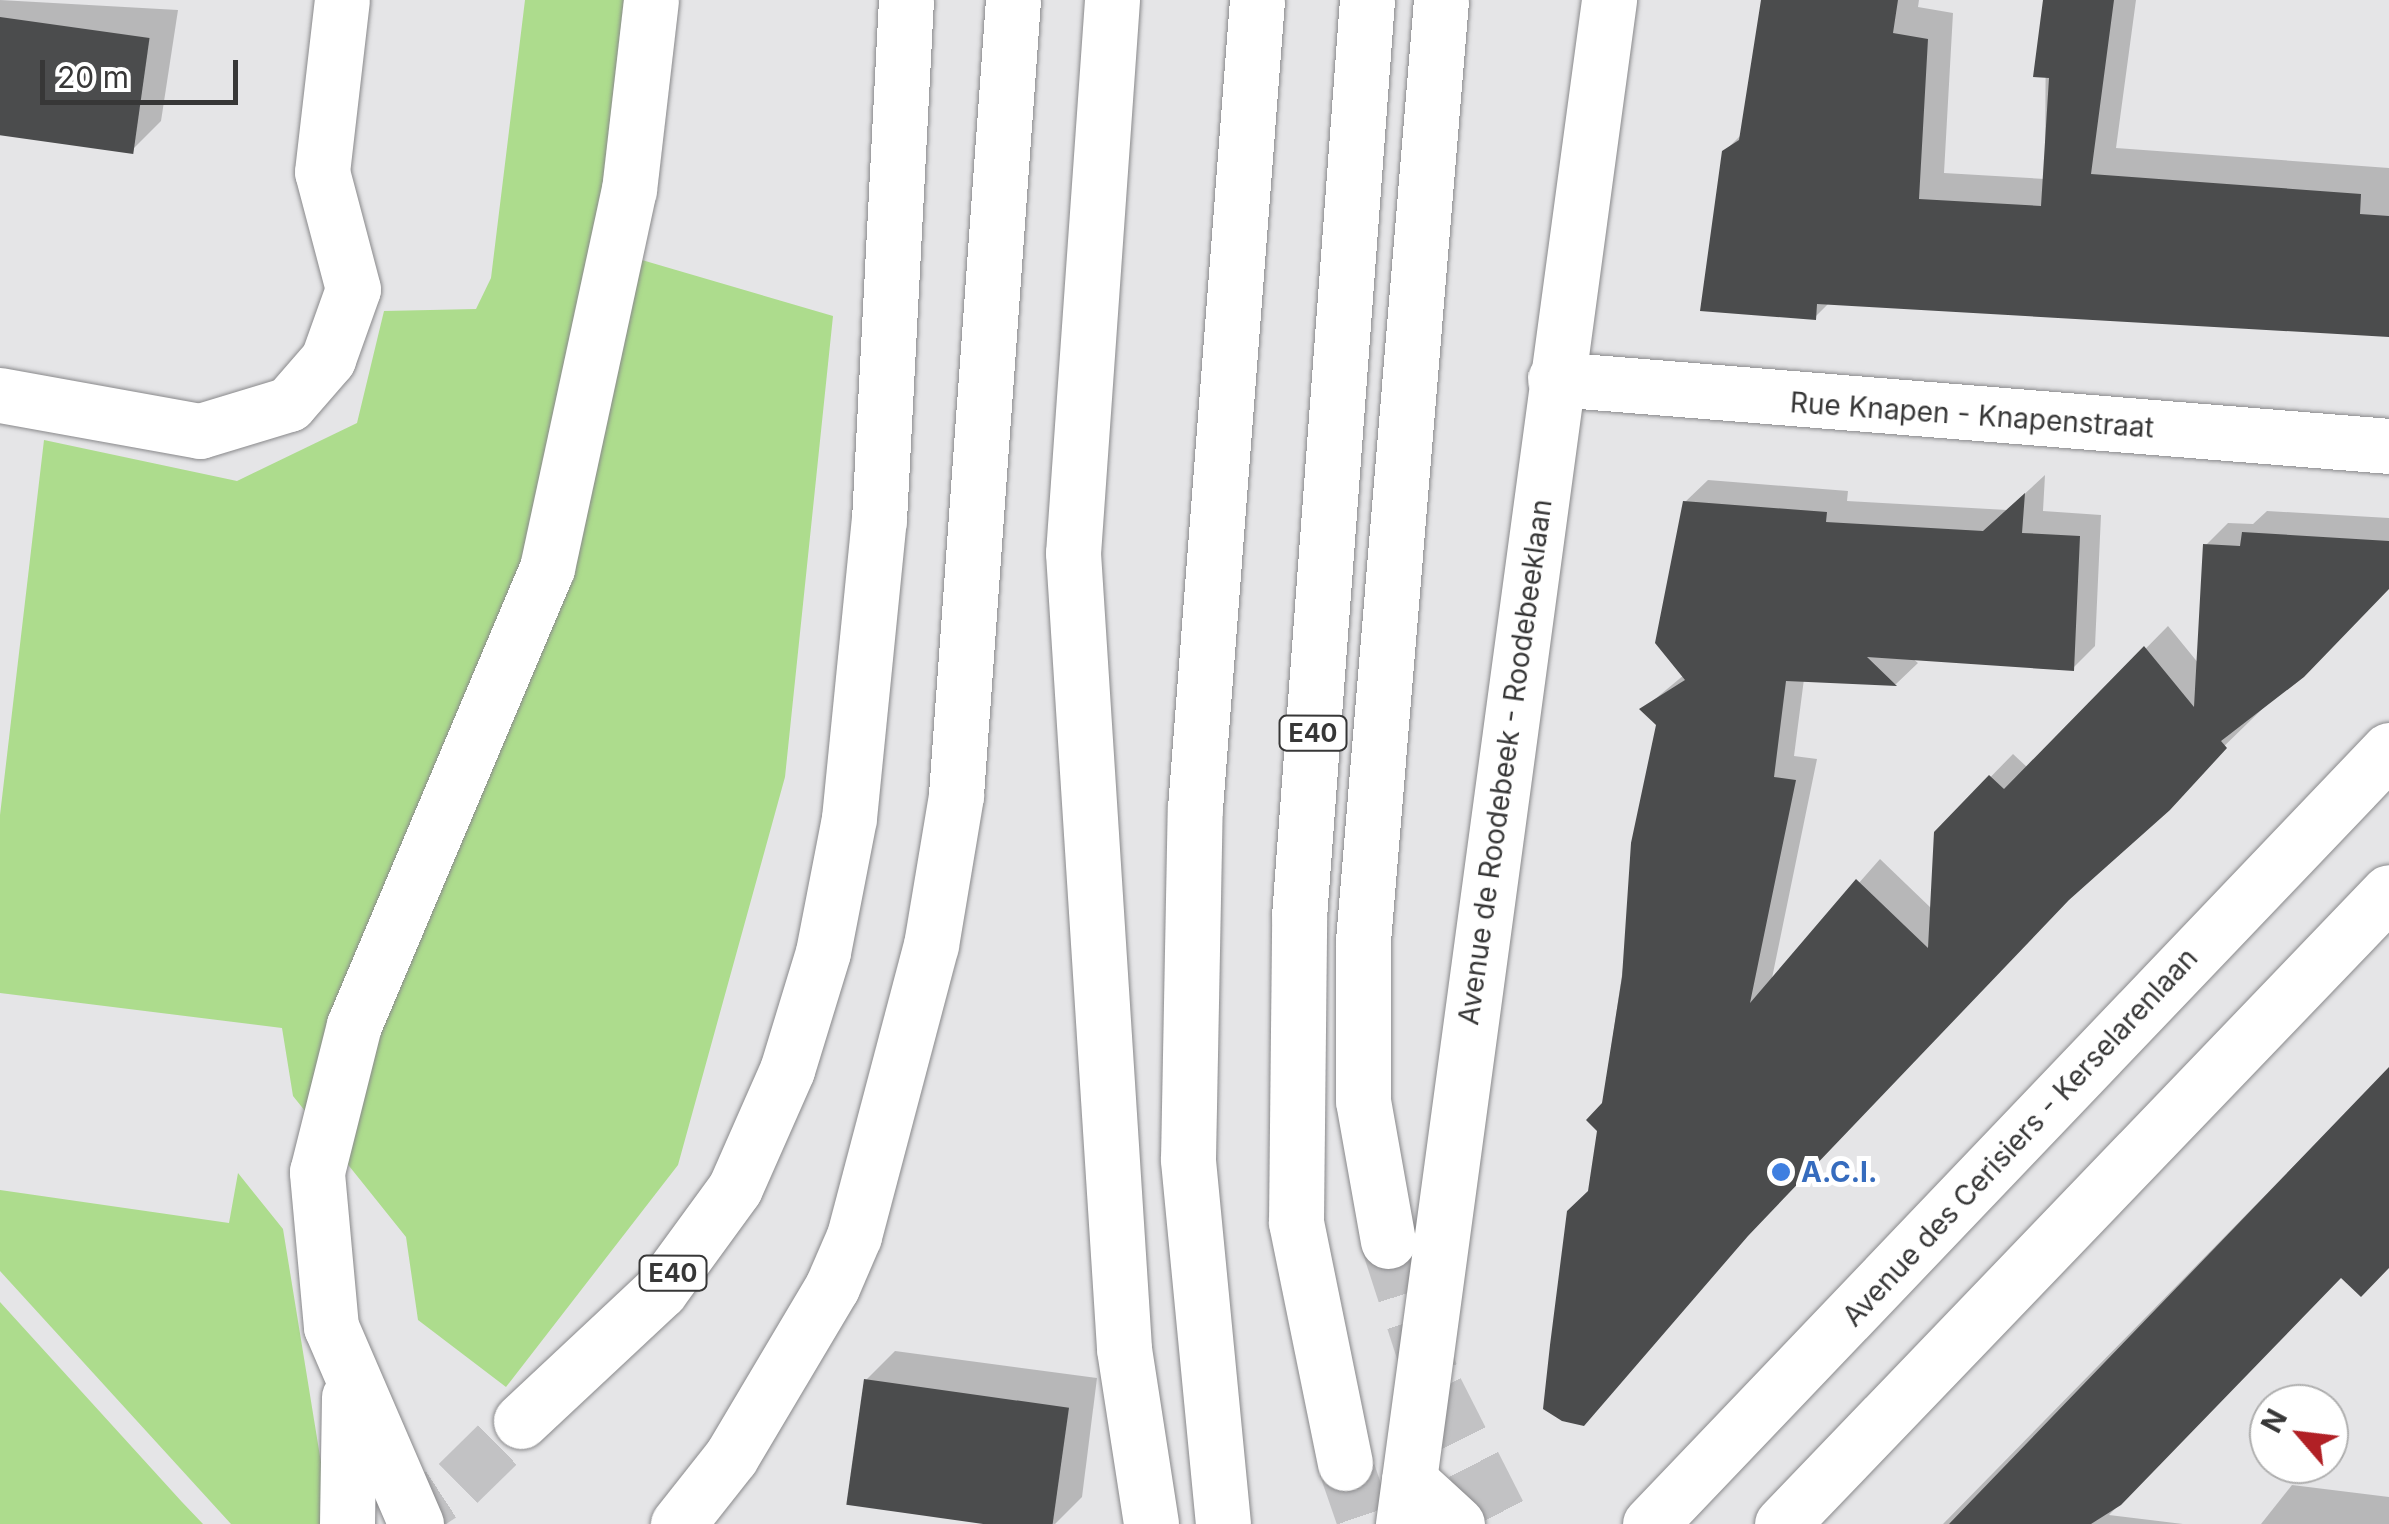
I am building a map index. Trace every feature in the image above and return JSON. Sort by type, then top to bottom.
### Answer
[{"type":"main road","points":[[0,395],[200,431],[288,404],[328,359],[353,290],[322,172],[342,0]]},
{"type":"main road","points":[[416,1524],[350,1384],[331,1327],[317,1172],[354,1026],[546,568],[625,209],[652,0]]},
{"type":"main road","name":"E40","points":[[521,1421],[660,1291],[735,1188],[787,1070],[823,952],[849,818],[879,520],[906,0]]},
{"type":"main road","points":[[678,1524],[731,1456],[832,1287],[854,1236],[930,945],[956,796],[1012,0]]},
{"type":"main road","points":[[1112,0],[1072,553],[1114,1234],[1151,1524]]},
{"type":"main road","points":[[1223,1524],[1188,1159],[1195,808],[1222,388],[1257,0]]},
{"type":"main road","name":"E40","points":[[1344,1463],[1296,1222],[1300,917],[1368,0]]},
{"type":"main road","name":"E40","points":[[1388,1242],[1363,1100],[1363,941],[1440,0]]},
{"type":"main road","name":"Avenue de Roodebeek - Roodebeeklaan","points":[[1406,1502],[1609,0]]},
{"type":"main road","name":"Rue Knapen - Knapenstraat","points":[[1556,379],[2389,446]]},
{"type":"main road","name":"Avenue des Cerisiers - Kerselarenlaan","points":[[1650,1524],[2389,750]]},
{"type":"main road","points":[[1782,1524],[2389,892]]},
{"type":"main road","points":[[347,1524],[350,1384]]},
{"type":"main road","points":[[1406,1502],[1457,1524]]},
{"type":"green space","points":[[525,0],[640,0],[618,253],[833,316],[785,777],[678,1165],[506,1387],[418,1320],[406,1237],[293,1096],[282,1028],[0,993],[0,815],[44,440],[237,481],[357,423],[384,311],[476,309],[491,278]]},
{"type":"green space","points":[[238,1173],[283,1229],[331,1524],[231,1524],[0,1271],[0,1190],[229,1223]]},
{"type":"green space","points":[[0,1302],[182,1502],[203,1524],[0,1524]]},
{"type":"building","points":[[1761,0],[1898,0],[1893,33],[1928,39],[1919,199],[2041,206],[2049,78],[2033,77],[2043,0],[2114,0],[2091,174],[2361,194],[2360,214],[2389,216],[2389,337],[1817,304],[1816,320],[1700,311],[1722,151],[1739,140]]},
{"type":"building","points":[[0,17],[150,38],[133,154],[0,135]]},
{"type":"building","points":[[2025,493],[2022,533],[2080,536],[2074,671],[1867,657],[1897,686],[1786,681],[1774,777],[1796,780],[1750,1003],[1856,879],[1928,948],[1934,832],[1989,775],[2004,789],[2144,646],[2194,707],[2203,544],[2240,546],[2242,532],[2389,541],[2389,589],[2304,677],[2221,741],[2227,748],[2170,810],[2069,900],[1748,1236],[1584,1426],[1562,1421],[1543,1409],[1567,1211],[1588,1191],[1597,1131],[1586,1120],[1602,1103],[1622,977],[1631,843],[1656,725],[1639,709],[1685,680],[1655,643],[1683,501],[1827,512],[1826,522],[1983,531]]},
{"type":"building","points":[[2389,1067],[2389,1268],[2361,1297],[2341,1278],[2121,1505],[2091,1524],[1949,1524]]},
{"type":"building","points":[[864,1379],[1069,1408],[1053,1524],[983,1524],[846,1505]]},
{"type":"tunnel","points":[[1388,1241],[1436,1390],[1504,1524]]},
{"type":"tunnel","points":[[395,1524],[458,1483],[521,1421]]},
{"type":"tunnel","points":[[1345,1463],[1366,1524]]},
{"type":"place","name":"A.C.I.","points":[[1781,1172]]}]
